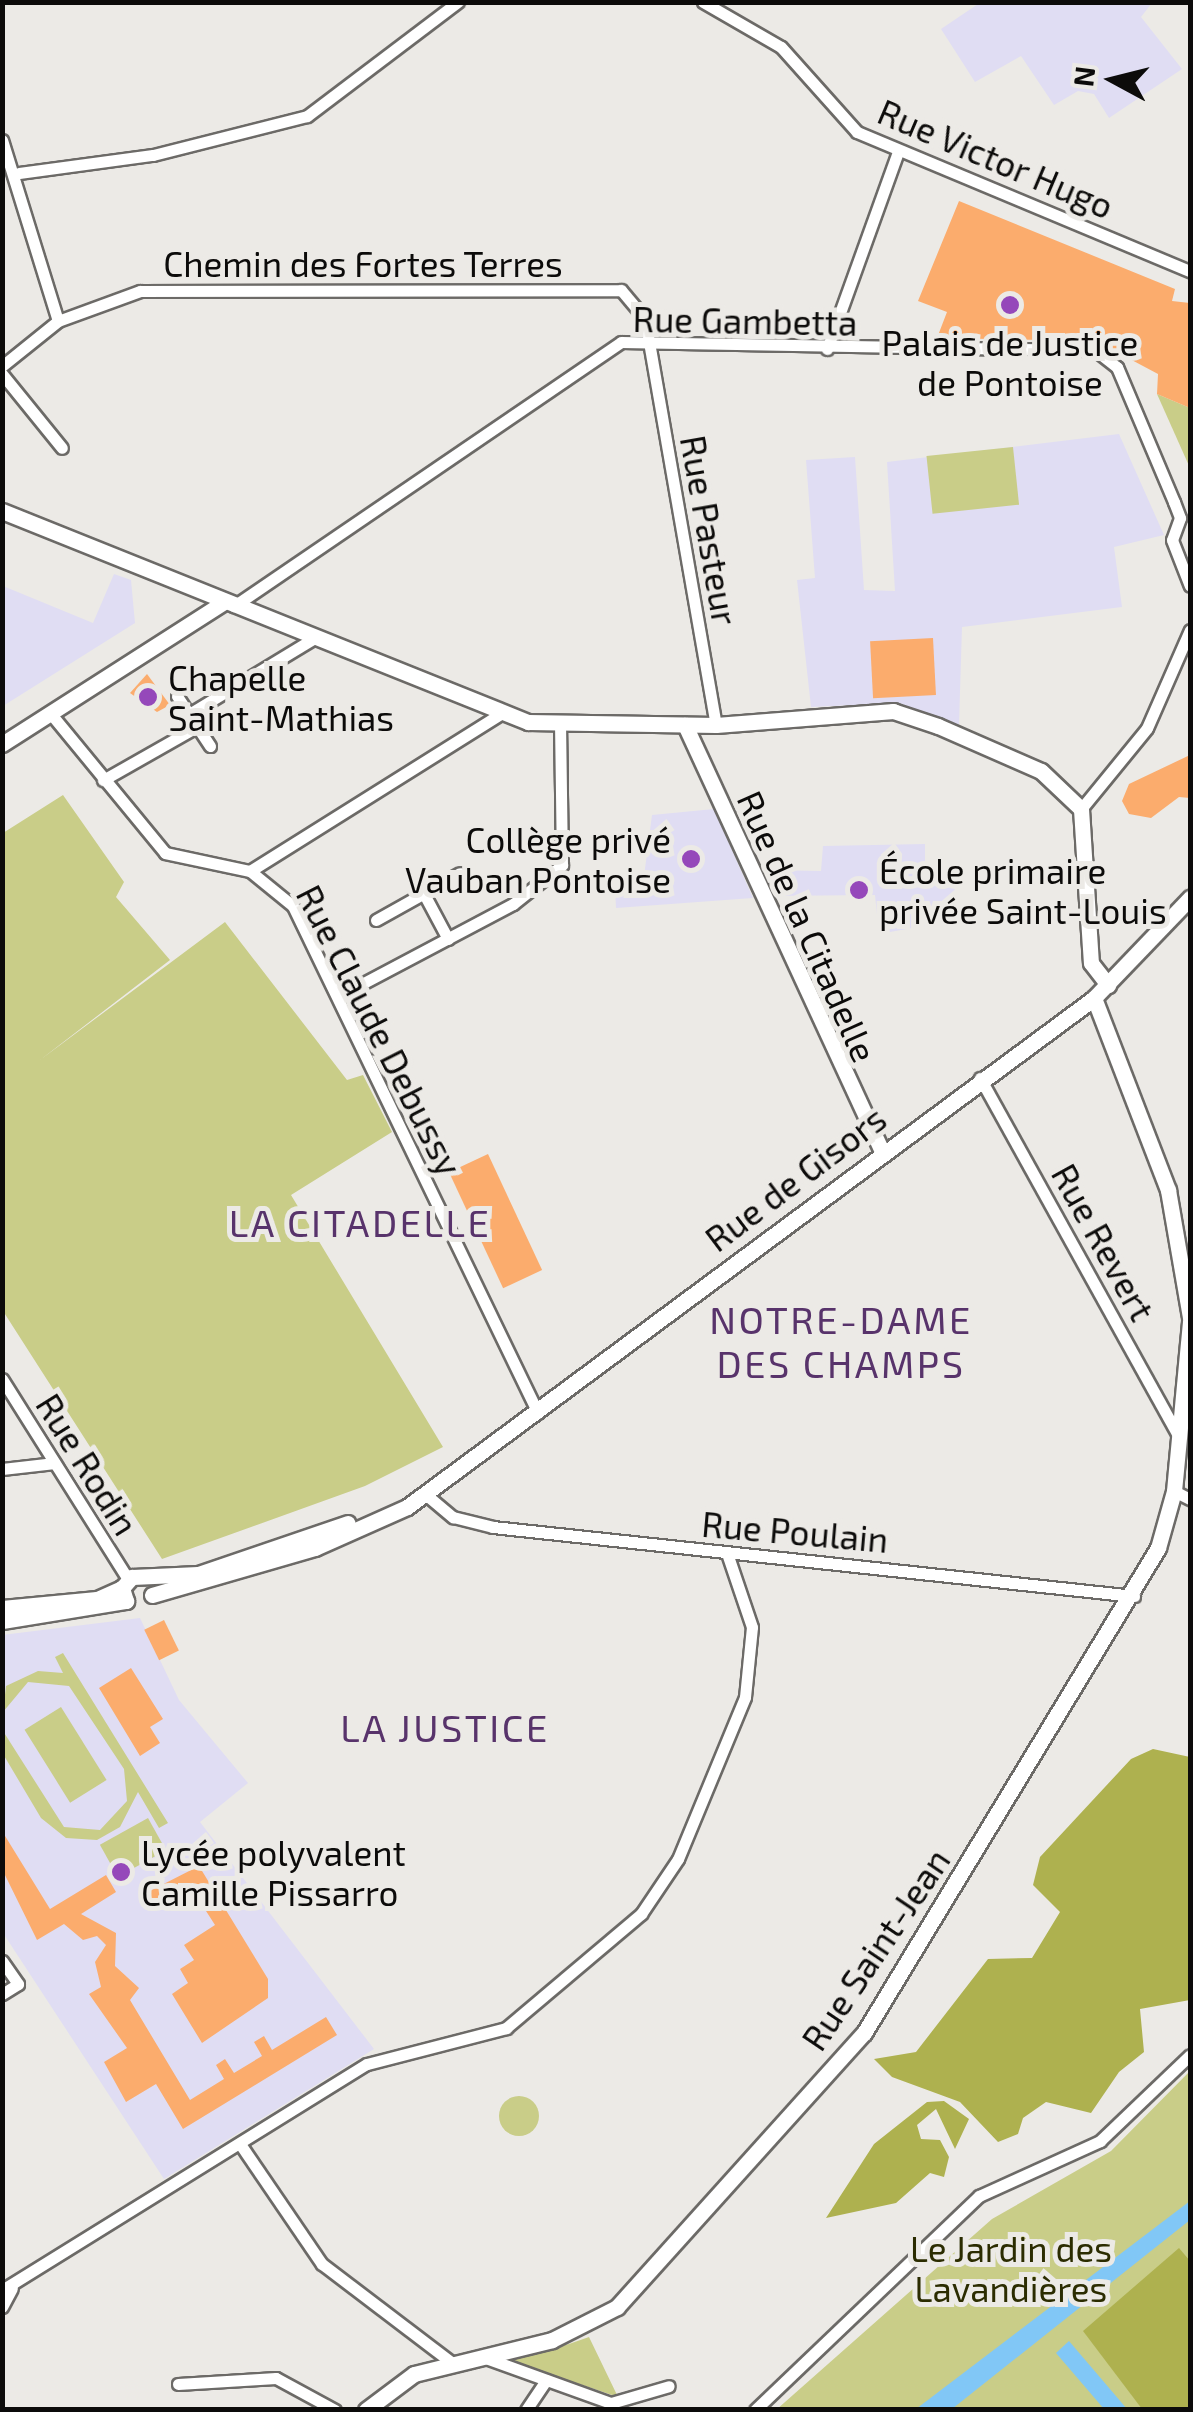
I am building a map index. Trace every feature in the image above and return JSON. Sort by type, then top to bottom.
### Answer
[{"type":"street","points":[[19,174],[153,155],[307,116],[440,8],[458,2]]},
{"type":"street","name":"Rue Victor Hugo","points":[[703,2],[763,32],[857,132],[1190,271]]},
{"type":"street","points":[[2,140],[19,174],[29,243],[58,321]]},
{"type":"street","points":[[827,349],[898,152]]},
{"type":"street","name":"Chemin des Fortes Terres","points":[[2,366],[58,321],[140,292],[622,290],[645,318],[650,344]]},
{"type":"street","name":"Rue Gambetta","points":[[229,604],[621,342],[827,349],[1095,350],[1116,367],[1185,521]]},
{"type":"street","name":"Rue Pasteur","points":[[650,344],[716,725]]},
{"type":"street","points":[[2,374],[62,448]]},
{"type":"street","points":[[2,511],[500,714],[560,724],[716,725],[893,711],[1042,771],[1081,809],[1092,963],[1108,985]]},
{"type":"street","points":[[1185,521],[1172,540],[1190,586]]},
{"type":"street","points":[[2,744],[229,604]]},
{"type":"street","points":[[1081,809],[1146,728],[1180,668],[1190,630]]},
{"type":"street","points":[[189,714],[314,639]]},
{"type":"street","points":[[177,696],[210,746]]},
{"type":"street","name":"Rue Claude Debussy","points":[[51,714],[166,852],[250,871],[293,906],[538,1412]]},
{"type":"street","points":[[250,871],[500,714]]},
{"type":"street","points":[[339,996],[513,904],[562,865],[560,724]]},
{"type":"street","name":"Rue de la Citadelle","points":[[685,725],[880,1150]]},
{"type":"street","points":[[103,780],[198,726]]},
{"type":"street","points":[[376,920],[460,873]]},
{"type":"street","points":[[424,894],[448,939]]},
{"type":"street","name":"Rue de Gisors","points":[[123,1593],[142,1606],[151,1588],[254,1556],[424,1493],[538,1412],[880,1150],[1094,998],[1190,898]]},
{"type":"street","name":"Rue Saint-Jean","points":[[366,2410],[400,2382],[452,2362],[569,2334],[616,2306],[864,2033],[1134,1596],[1174,1490],[1176,1434],[1190,1320],[1168,1190],[1094,998]]},
{"type":"street","name":"Rue Revert","points":[[980,1078],[1176,1434]]},
{"type":"street","name":"Rue Rodin","points":[[2,1380],[55,1464],[123,1593]]},
{"type":"street","points":[[2,1469],[55,1464]]},
{"type":"street","points":[[1174,1490],[1190,1499]]},
{"type":"street","name":"Rue Poulain","points":[[424,1493],[452,1517],[728,1553],[1134,1596]]},
{"type":"street","points":[[2,2307],[8,2289],[367,2064],[506,2028],[641,1914],[678,1859],[745,1697],[752,1627],[728,1553]]},
{"type":"street","points":[[2,1621],[151,1588]]},
{"type":"street","points":[[2,1608],[123,1593]]},
{"type":"street","points":[[2,1961],[18,1984],[2,1994]]},
{"type":"street","points":[[755,2410],[980,2196],[1100,2141],[1190,2055]]},
{"type":"street","points":[[240,2144],[322,2264],[452,2362]]},
{"type":"street","points":[[478,2356],[611,2402],[669,2386]]},
{"type":"street","points":[[178,2384],[276,2378],[335,2410]]},
{"type":"street","points":[[526,2410],[546,2380]]},
{"type":"shaded area","points":[[981,2],[1152,3],[1141,17],[1182,69],[1109,118],[1094,94],[1078,91],[1054,105],[1021,56],[975,82],[941,29]]},
{"type":"shaded area","points":[[1119,434],[1164,535],[1114,547],[1122,607],[962,627],[959,725],[899,703],[811,707],[797,580],[815,578],[806,460],[855,457],[864,590],[895,591],[887,462]]},
{"type":"shaded area","points":[[114,574],[131,580],[135,623],[3,706],[3,586],[93,623]]},
{"type":"shaded area","name":"Collège privé Vauban Pontoise","points":[[714,809],[753,898],[616,908],[615,887],[643,884],[652,815]]},
{"type":"shaded area","name":"École primaire privée Saint-Louis","points":[[925,844],[925,870],[950,868],[961,919],[879,934],[875,895],[767,896],[755,870],[821,871],[823,846]]},
{"type":"shaded area","name":"Lycée polyvalent Camille Pissarro","points":[[140,1618],[179,1700],[248,1783],[200,1822],[374,2049],[164,2179],[3,1933],[2,1635]]},
{"type":"shaded area","points":[[1153,1749],[1190,1757],[1190,2000],[1140,2009],[1144,2052],[1119,2072],[1091,2113],[1046,2102],[1023,2118],[1018,2134],[998,2142],[960,2102],[892,2077],[874,2059],[916,2052],[988,1959],[1032,1958],[1060,1912],[1033,1885],[1040,1857],[1131,1759]]},
{"type":"shaded area","points":[[944,2101],[969,2119],[955,2149],[936,2109],[917,2125],[921,2139],[940,2140],[949,2157],[944,2177],[930,2173],[896,2203],[826,2218],[874,2144],[927,2102]]},
{"type":"shaded area","points":[[1179,2248],[1190,2261],[1190,2409],[1142,2409],[1083,2331]]},
{"type":"green space","points":[[1157,394],[1190,408],[1190,468]]},
{"type":"green space","points":[[1013,447],[1019,505],[933,514],[926,456]]},
{"type":"green space","points":[[63,795],[124,882],[116,897],[170,960],[40,1060],[225,922],[347,1080],[363,1075],[392,1132],[291,1195],[443,1447],[365,1486],[162,1559],[3,1311],[3,833]]},
{"type":"green space","points":[[63,1653],[168,1823],[159,1828],[138,1792],[120,1827],[97,1840],[66,1838],[41,1818],[3,1754],[3,1731],[64,1827],[100,1830],[127,1801],[124,1769],[69,1686],[28,1682],[3,1712],[6,1686],[38,1671],[63,1673],[55,1657]]},
{"type":"green space","points":[[61,1707],[107,1780],[70,1803],[25,1730]]},
{"type":"green space","points":[[148,1818],[166,1850],[118,1877],[100,1845]]},
{"type":"green space","name":"Le Jardin des Lavandières","points":[[1190,2071],[1190,2409],[776,2410],[992,2219],[1111,2151]]},
{"type":"green space","points":[[519,2096],[533,2102],[539,2116],[533,2130],[519,2136],[505,2130],[499,2116],[505,2102]]},
{"type":"green space","points":[[589,2337],[618,2397],[508,2360],[569,2344]]},
{"type":"water","points":[[1190,2201],[1190,2220],[952,2409],[916,2409]]},
{"type":"water","points":[[1069,2341],[1127,2409],[1104,2409],[1056,2353]]},
{"type":"building","name":"Palais de Justice de Pontoise","points":[[959,201],[1175,289],[1172,301],[1190,303],[1190,408],[1157,394],[1158,374],[1096,341],[937,338],[947,312],[918,301]]},
{"type":"building","points":[[933,638],[936,695],[873,698],[870,641]]},
{"type":"building","name":"Chapelle Saint-Mathias","points":[[147,674],[170,705],[157,712],[130,693]]},
{"type":"building","points":[[1190,755],[1190,798],[1179,797],[1151,818],[1129,814],[1122,801],[1129,784]]},
{"type":"building","points":[[488,1154],[542,1270],[503,1288],[449,1172]]},
{"type":"building","points":[[164,1620],[179,1651],[159,1660],[144,1630]]},
{"type":"building","points":[[131,1668],[163,1719],[150,1727],[160,1743],[140,1756],[99,1688]]},
{"type":"building","points":[[2,1831],[50,1909],[106,1875],[116,1892],[81,1914],[116,1933],[115,1966],[139,1988],[130,2000],[190,2100],[224,2079],[216,2065],[225,2059],[234,2073],[262,2056],[254,2042],[264,2036],[272,2050],[326,2017],[337,2035],[183,2129],[156,2084],[126,2102],[104,2062],[127,2048],[89,1994],[101,1987],[95,1962],[106,1945],[97,1936],[83,1940],[64,1924],[37,1940],[2,1869]]},
{"type":"building","points":[[199,1866],[268,1979],[268,1998],[202,2043],[172,1994],[188,1983],[180,1969],[194,1960],[184,1945],[215,1925],[190,1886],[151,1910],[142,1895]]},
{"type":"place","name":"Palais de Justice de Pontoise","points":[[1010,305]]},
{"type":"place","name":"Chapelle Saint-Mathias","points":[[148,697]]},
{"type":"place","name":"Collège privé Vauban Pontoise","points":[[691,859]]},
{"type":"place","name":"École primaire privée Saint-Louis","points":[[859,890]]},
{"type":"place","name":"Lycée polyvalent Camille Pissarro","points":[[121,1872]]},
{"type":"district","name":"LA CITADELLE","points":[[360,1223]]},
{"type":"district","name":"NOTRE-DAME DES CHAMPS","points":[[841,1342]]},
{"type":"district","name":"LA JUSTICE","points":[[445,1728]]}]
